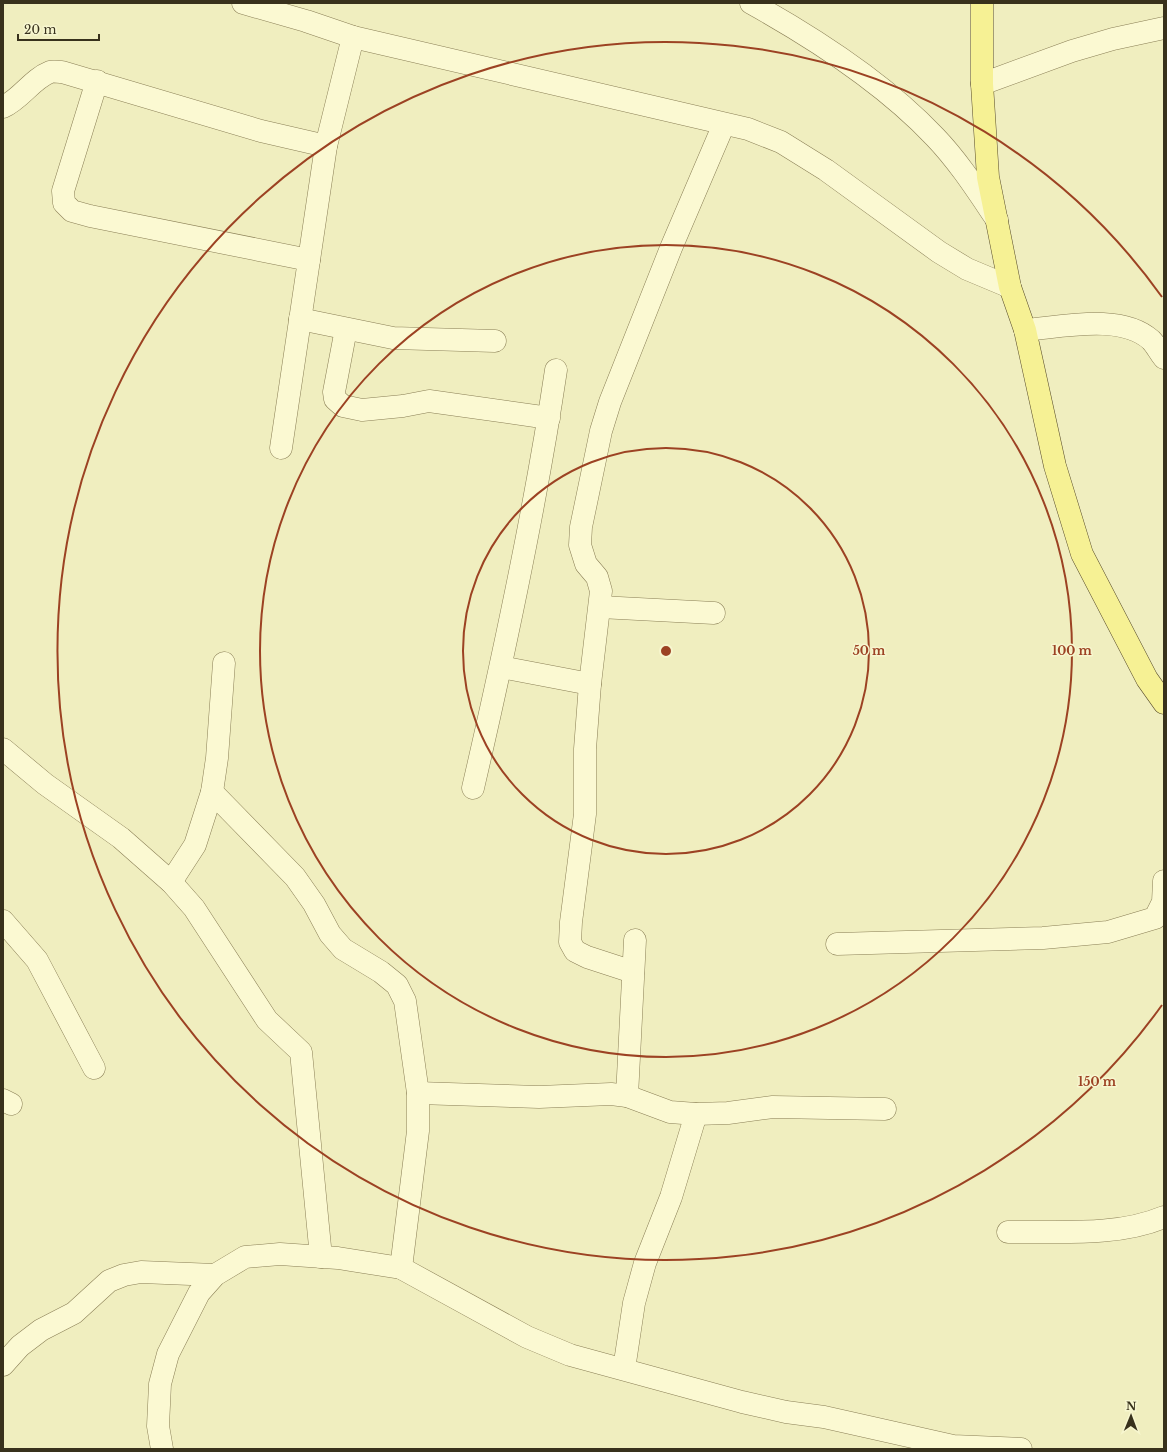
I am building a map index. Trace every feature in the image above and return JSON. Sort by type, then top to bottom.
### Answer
[{"type":"main road","points":[[982,3],[982,84],[988,177],[1010,287],[1025,330],[1055,466],[1082,554],[1147,680],[1164,703]]},
{"type":"street","points":[[244,3],[306,21],[353,37],[748,129],[781,142],[826,170],[939,252],[968,269],[1010,287]]},
{"type":"street","points":[[751,3],[826,48],[901,104],[936,137],[997,220]]},
{"type":"street","points":[[982,84],[1079,49],[1113,39],[1164,28]]},
{"type":"street","points":[[281,448],[326,146],[353,37]]},
{"type":"street","points":[[3,107],[20,96],[51,71],[62,72],[98,81],[132,94],[260,131],[326,146]]},
{"type":"street","points":[[98,81],[63,191],[64,203],[72,211],[90,216],[309,260]]},
{"type":"street","points":[[633,972],[587,957],[575,951],[570,942],[571,922],[585,814],[585,749],[590,684],[601,591],[597,577],[586,564],[580,545],[581,526],[601,431],[610,402],[671,248],[724,124]]},
{"type":"street","points":[[300,319],[393,338],[496,342]]},
{"type":"street","points":[[1025,330],[1096,324],[1120,325],[1138,332],[1151,341],[1164,358]]},
{"type":"street","points":[[346,329],[334,392],[335,399],[343,406],[362,410],[404,406],[429,401],[549,418]]},
{"type":"street","points":[[473,788],[501,667],[549,418],[556,370]]},
{"type":"street","points":[[600,607],[714,613]]},
{"type":"street","points":[[171,882],[194,845],[212,792],[217,758],[224,663]]},
{"type":"street","points":[[501,667],[590,684]]},
{"type":"street","points":[[3,749],[45,784],[121,838],[171,882],[194,908],[266,1020],[301,1052],[321,1257]]},
{"type":"street","points":[[212,792],[295,876],[314,904],[330,934],[343,949],[381,972],[397,985],[405,1001],[418,1093],[418,1131],[401,1268]]},
{"type":"street","points":[[837,944],[1044,938],[1108,932],[1155,918],[1163,902],[1164,881]]},
{"type":"street","points":[[3,921],[37,960],[94,1068]]},
{"type":"street","points":[[627,1096],[635,940]]},
{"type":"street","points":[[418,1093],[539,1097],[611,1094],[627,1096],[670,1112],[696,1114],[728,1113],[774,1107],[885,1109]]},
{"type":"street","points":[[624,1369],[634,1303],[645,1263],[677,1179],[696,1114]]},
{"type":"street","points":[[1008,1232],[1086,1231],[1133,1227],[1164,1217]]},
{"type":"street","points":[[162,1449],[158,1426],[160,1384],[168,1354],[199,1293],[215,1275],[244,1257],[280,1254],[321,1257],[401,1268],[527,1337],[570,1355],[742,1402],[786,1412],[824,1417],[953,1446],[1021,1449]]},
{"type":"street","points":[[3,1365],[20,1346],[41,1330],[74,1313],[109,1281],[124,1275],[141,1272],[215,1275]]}]
